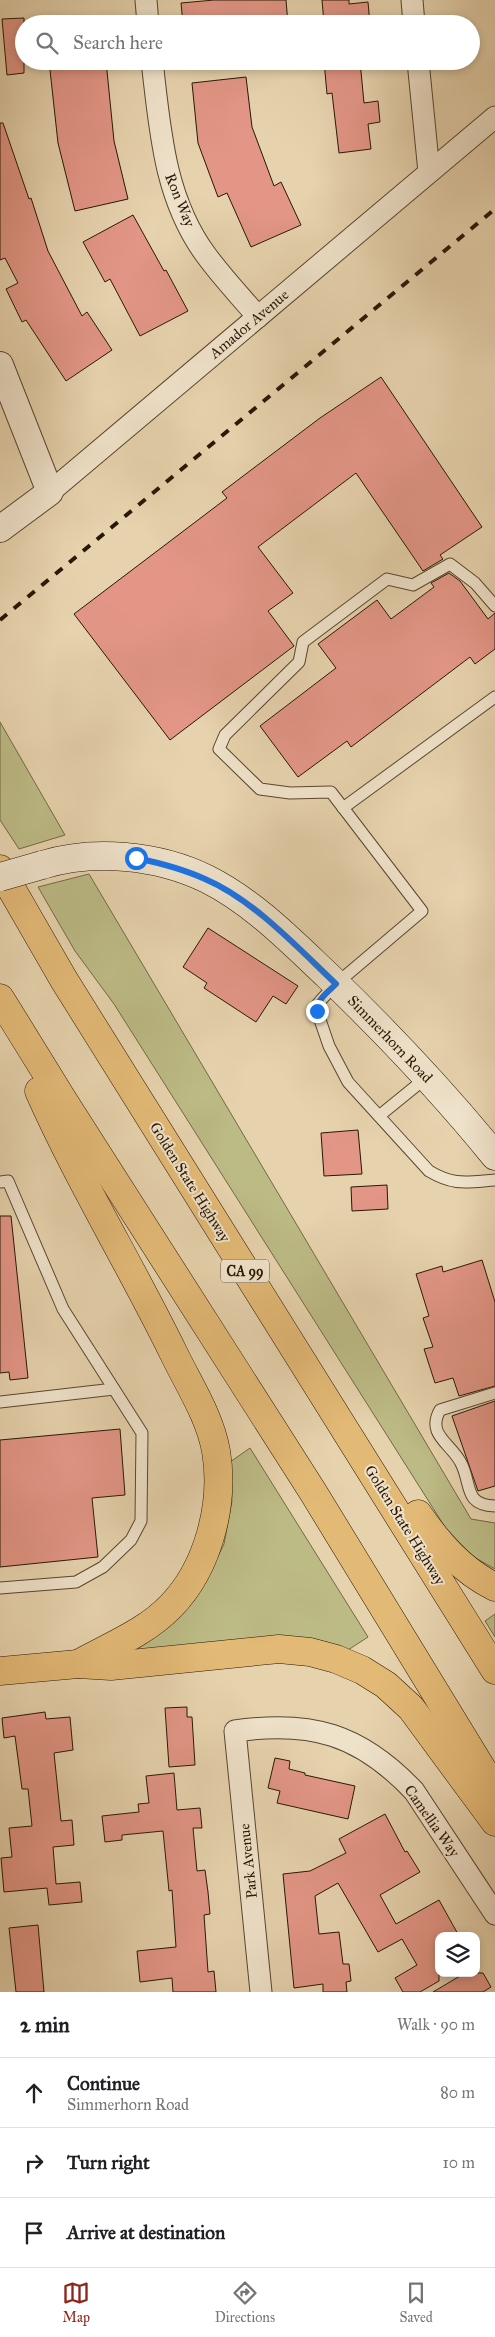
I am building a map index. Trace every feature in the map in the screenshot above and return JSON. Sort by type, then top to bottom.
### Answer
[{"type":"highway","name":"Golden State Highway","points":[[0,869],[69,988],[495,1670]]},
{"type":"highway","points":[[0,998],[313,1492],[495,1790]]},
{"type":"highway","points":[[0,1003],[47,1109],[150,1305],[203,1414],[216,1450],[219,1478],[212,1531],[200,1562],[186,1587],[171,1606],[152,1622],[132,1636],[78,1664]]},
{"type":"highway","points":[[323,1392],[448,1554],[478,1578],[495,1587]]},
{"type":"highway","points":[[0,1671],[78,1664],[111,1666],[279,1649],[310,1652],[336,1659],[362,1670],[386,1685],[411,1708],[495,1822]]},
{"type":"main road","name":"Simmerhorn Road","points":[[0,877],[63,858],[87,856],[136,858],[172,866],[206,879],[248,905],[382,1028],[495,1156]]},
{"type":"street","points":[[146,0],[147,15]]},
{"type":"street","points":[[412,0],[413,15]]},
{"type":"street","name":"Ron Way","points":[[153,70],[160,132],[167,172],[174,194],[185,219],[206,254],[258,317]]},
{"type":"street","points":[[419,70],[429,172]]},
{"type":"street","name":"Amador Avenue","points":[[0,529],[50,492],[495,116]]},
{"type":"street","points":[[0,365],[50,492]]},
{"type":"street","name":"Camellia Way","points":[[235,1731],[268,1726],[298,1727],[328,1733],[373,1754],[397,1773],[414,1790],[495,1914]]},
{"type":"street","name":"Park Avenue","points":[[235,1731],[261,1992]]},
{"type":"lane","points":[[495,606],[475,583],[450,564],[413,585],[387,579],[303,642],[299,662],[225,735],[219,749],[260,789],[290,793],[331,792],[422,911],[336,984],[317,1005],[317,1011],[329,1046],[348,1082],[429,1171],[445,1181],[461,1183],[495,1180]]},
{"type":"lane","points":[[343,808],[495,697]]},
{"type":"lane","points":[[379,1116],[427,1077]]},
{"type":"lane","points":[[0,1182],[8,1181],[63,1309],[142,1433],[141,1521],[131,1540],[103,1567],[76,1582],[0,1588]]},
{"type":"lane","points":[[0,1402],[114,1389]]},
{"type":"lane","points":[[495,1393],[440,1410],[435,1419],[437,1433],[462,1464],[467,1488],[473,1498],[482,1505],[495,1506]]},
{"type":"shaded area","points":[[0,722],[65,835],[19,849],[0,820]]},
{"type":"shaded area","points":[[89,874],[471,1519],[495,1523],[495,1569],[472,1556],[445,1527],[114,1004],[75,951],[38,887]]},
{"type":"shaded area","points":[[250,1448],[368,1637],[348,1650],[122,1653],[172,1622],[205,1583],[224,1544],[232,1501],[230,1462]]},
{"type":"shaded area","points":[[495,1614],[495,1637],[485,1621]]},
{"type":"building","points":[[214,0],[286,0],[287,15],[182,15],[181,3]]},
{"type":"building","points":[[322,0],[349,0],[349,4],[368,2],[369,15],[323,15]]},
{"type":"building","points":[[15,18],[15,70],[24,70],[24,73],[7,75],[2,19]]},
{"type":"building","points":[[50,70],[107,70],[114,141],[128,199],[75,211],[58,143]]},
{"type":"building","points":[[325,70],[361,70],[364,103],[378,101],[380,122],[368,124],[371,149],[339,153],[332,93],[327,94]]},
{"type":"building","points":[[246,77],[252,127],[274,186],[281,182],[301,225],[251,247],[227,193],[218,197],[198,143],[192,83]]},
{"type":"building","points":[[0,123],[3,123],[29,199],[31,198],[48,251],[82,316],[87,312],[112,350],[66,381],[26,320],[22,322],[6,289],[18,283],[5,258],[0,260]]},
{"type":"building","points":[[133,215],[188,311],[140,336],[110,279],[105,282],[83,242]]},
{"type":"building","points":[[381,377],[482,527],[440,555],[443,559],[423,571],[356,473],[258,547],[293,593],[268,611],[294,646],[170,740],[74,614],[227,498],[222,492],[320,418]]},
{"type":"building","points":[[449,573],[460,581],[488,619],[495,613],[495,649],[475,664],[470,657],[351,747],[347,741],[298,777],[260,726],[336,668],[318,644],[377,600],[391,619],[434,587],[431,583]]},
{"type":"building","points":[[208,928],[298,986],[286,1004],[273,996],[256,1022],[204,988],[207,983],[183,967]]},
{"type":"building","points":[[358,1130],[362,1174],[324,1176],[321,1133]]},
{"type":"building","points":[[387,1185],[388,1209],[352,1211],[351,1187]]},
{"type":"building","points":[[0,1216],[11,1216],[28,1378],[10,1380],[9,1372],[0,1373]]},
{"type":"building","points":[[482,1260],[495,1302],[495,1386],[459,1396],[453,1378],[435,1383],[424,1349],[433,1347],[423,1318],[429,1316],[416,1274],[442,1266],[443,1272]]},
{"type":"building","points":[[495,1401],[495,1486],[478,1491],[452,1416]]},
{"type":"building","points":[[120,1429],[125,1495],[92,1498],[98,1557],[0,1567],[0,1440]]},
{"type":"building","points":[[187,1707],[187,1717],[192,1717],[195,1765],[169,1767],[165,1708]]},
{"type":"building","points":[[45,1712],[46,1719],[70,1717],[73,1750],[54,1753],[61,1821],[72,1820],[74,1845],[53,1847],[56,1884],[80,1882],[82,1902],[49,1905],[47,1888],[4,1892],[1,1858],[12,1857],[9,1828],[32,1826],[28,1789],[22,1789],[15,1736],[4,1738],[2,1718]]},
{"type":"building","points":[[275,1758],[290,1761],[289,1769],[305,1773],[305,1775],[355,1786],[348,1819],[277,1803],[280,1791],[268,1788]]},
{"type":"building","points":[[174,1773],[177,1810],[200,1808],[202,1828],[193,1828],[197,1871],[205,1870],[210,1914],[204,1915],[208,1972],[214,1971],[216,1992],[173,1992],[172,1978],[140,1982],[137,1951],[176,1947],[172,1890],[169,1891],[163,1831],[122,1835],[122,1840],[105,1842],[102,1816],[139,1812],[138,1804],[149,1803],[146,1776]]},
{"type":"building","points":[[385,1814],[405,1852],[407,1851],[420,1872],[380,1895],[396,1924],[439,1900],[457,1932],[435,1932],[435,1977],[439,1977],[439,1981],[420,1992],[403,1992],[395,1978],[417,1965],[402,1939],[378,1952],[338,1883],[315,1896],[319,1934],[339,1932],[343,1964],[349,1964],[351,1981],[346,1982],[347,1992],[323,1992],[323,1984],[294,1988],[283,1874],[310,1871],[346,1853],[339,1839]]},
{"type":"building","points":[[38,1925],[44,1992],[16,1992],[9,1928]]},
{"type":"building","points":[[480,1973],[483,1973],[491,1987],[483,1992],[433,1992],[458,1977],[480,1977]]},
{"type":"railway","points":[[0,620],[495,209]]},
{"type":"route","points":[[136,858],[172,866],[206,879],[230,892],[248,905],[303,952],[336,984],[317,1005],[317,1011]]}]
